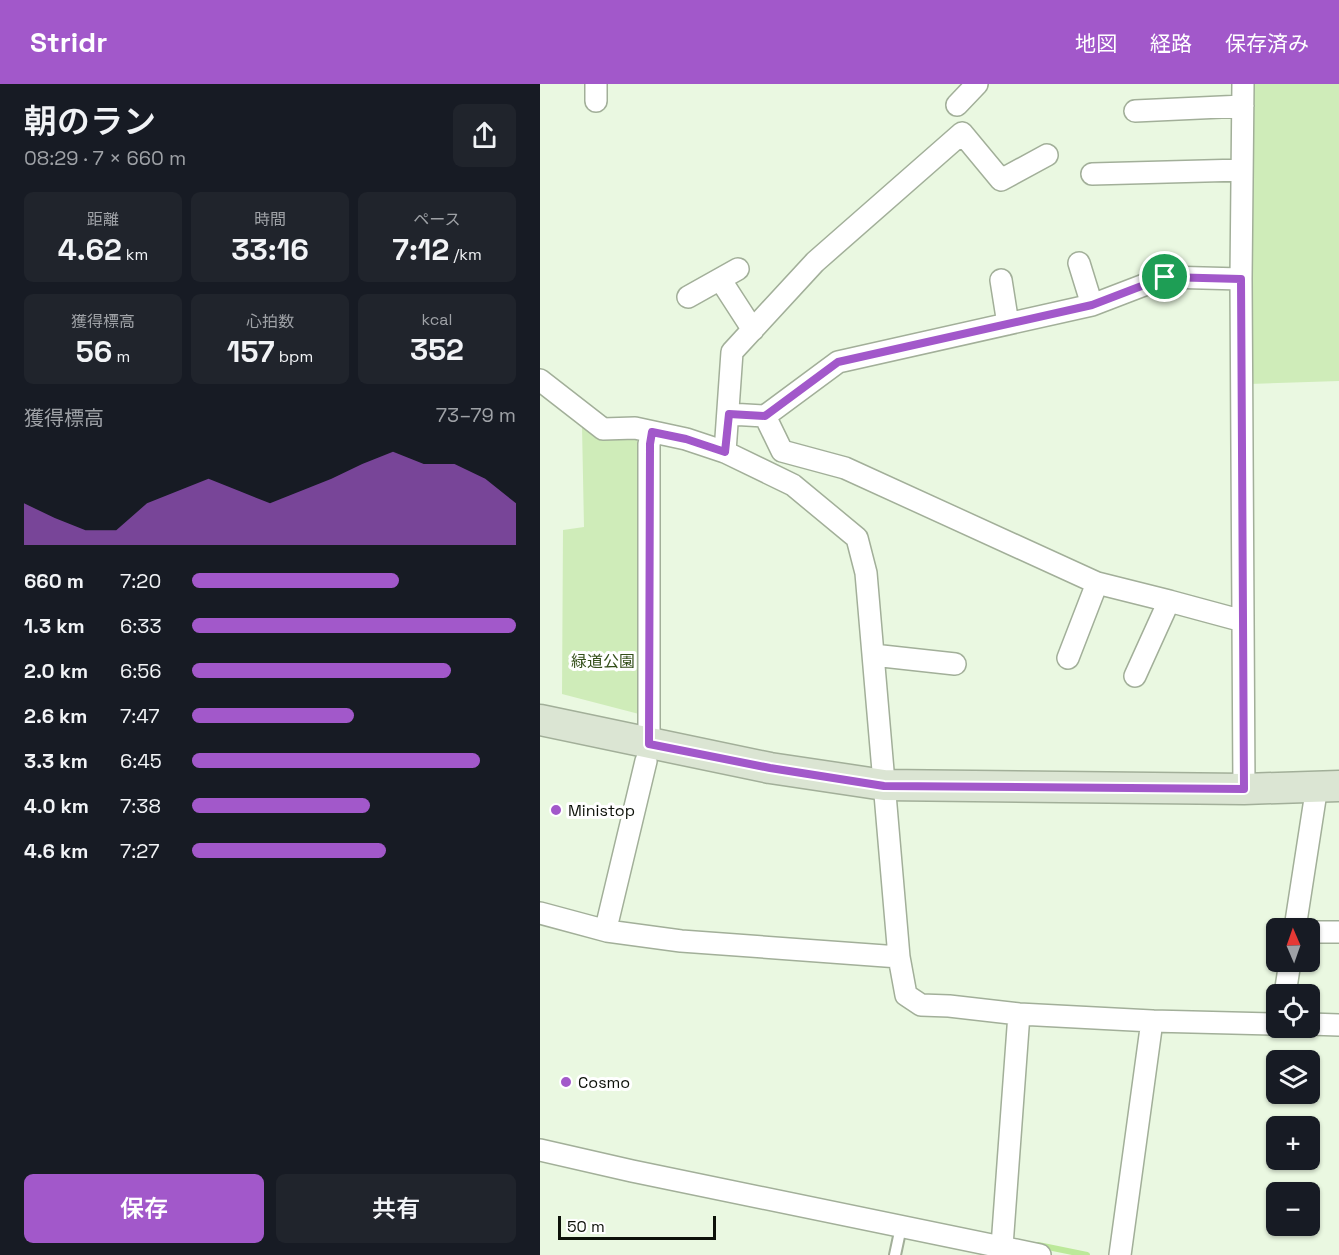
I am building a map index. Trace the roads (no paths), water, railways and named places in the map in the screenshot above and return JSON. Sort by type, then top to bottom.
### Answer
[{"type":"street","points":[[957,105],[977,84]]},
{"type":"street","points":[[1243,84],[1241,279],[1244,789]]},
{"type":"street","points":[[1135,111],[1243,106]]},
{"type":"street","points":[[725,452],[732,352],[815,262],[962,133],[1001,180],[1047,155]]},
{"type":"street","points":[[1092,174],[1242,170]]},
{"type":"street","points":[[1079,263],[1092,305]]},
{"type":"street","points":[[688,297],[729,274],[753,330]]},
{"type":"street","points":[[729,414],[765,416],[838,362],[1092,305],[1165,277],[1241,279]]},
{"type":"street","points":[[1001,280],[1008,324]]},
{"type":"street","points":[[540,380],[603,429],[635,428],[686,439],[725,452],[793,485],[856,538],[866,573],[898,957],[906,995],[921,1005],[1019,1014],[1266,1024]]},
{"type":"street","points":[[765,416],[782,451],[846,468],[1097,584],[1243,621]]},
{"type":"street","points":[[607,924],[648,752],[650,444],[652,432]]},
{"type":"street","points":[[1068,658],[1097,584]]},
{"type":"street","points":[[1136,676],[1168,601]]},
{"type":"street","points":[[873,655],[955,664]]},
{"type":"street","points":[[540,720],[648,752],[884,786],[1244,789],[1328,786],[1297,918]]},
{"type":"street","points":[[540,913],[608,931],[681,940],[898,957]]},
{"type":"street","points":[[1320,932],[1339,932]]},
{"type":"street","points":[[1002,1246],[1019,1014]]},
{"type":"street","points":[[1120,1255],[1152,1021]]},
{"type":"street","points":[[1320,1024],[1339,1025]]},
{"type":"street","points":[[540,1150],[1040,1255]]},
{"type":"lane","points":[[895,1255],[901,1227]]},
{"type":"waterway","points":[[1038,1245],[1087,1255]]},
{"type":"place","name":"Ministop","points":[[556,810]]},
{"type":"place","name":"Cosmo","points":[[566,1082]]},
{"type":"park label","name":"緑道公園","points":[[603,661]]}]
